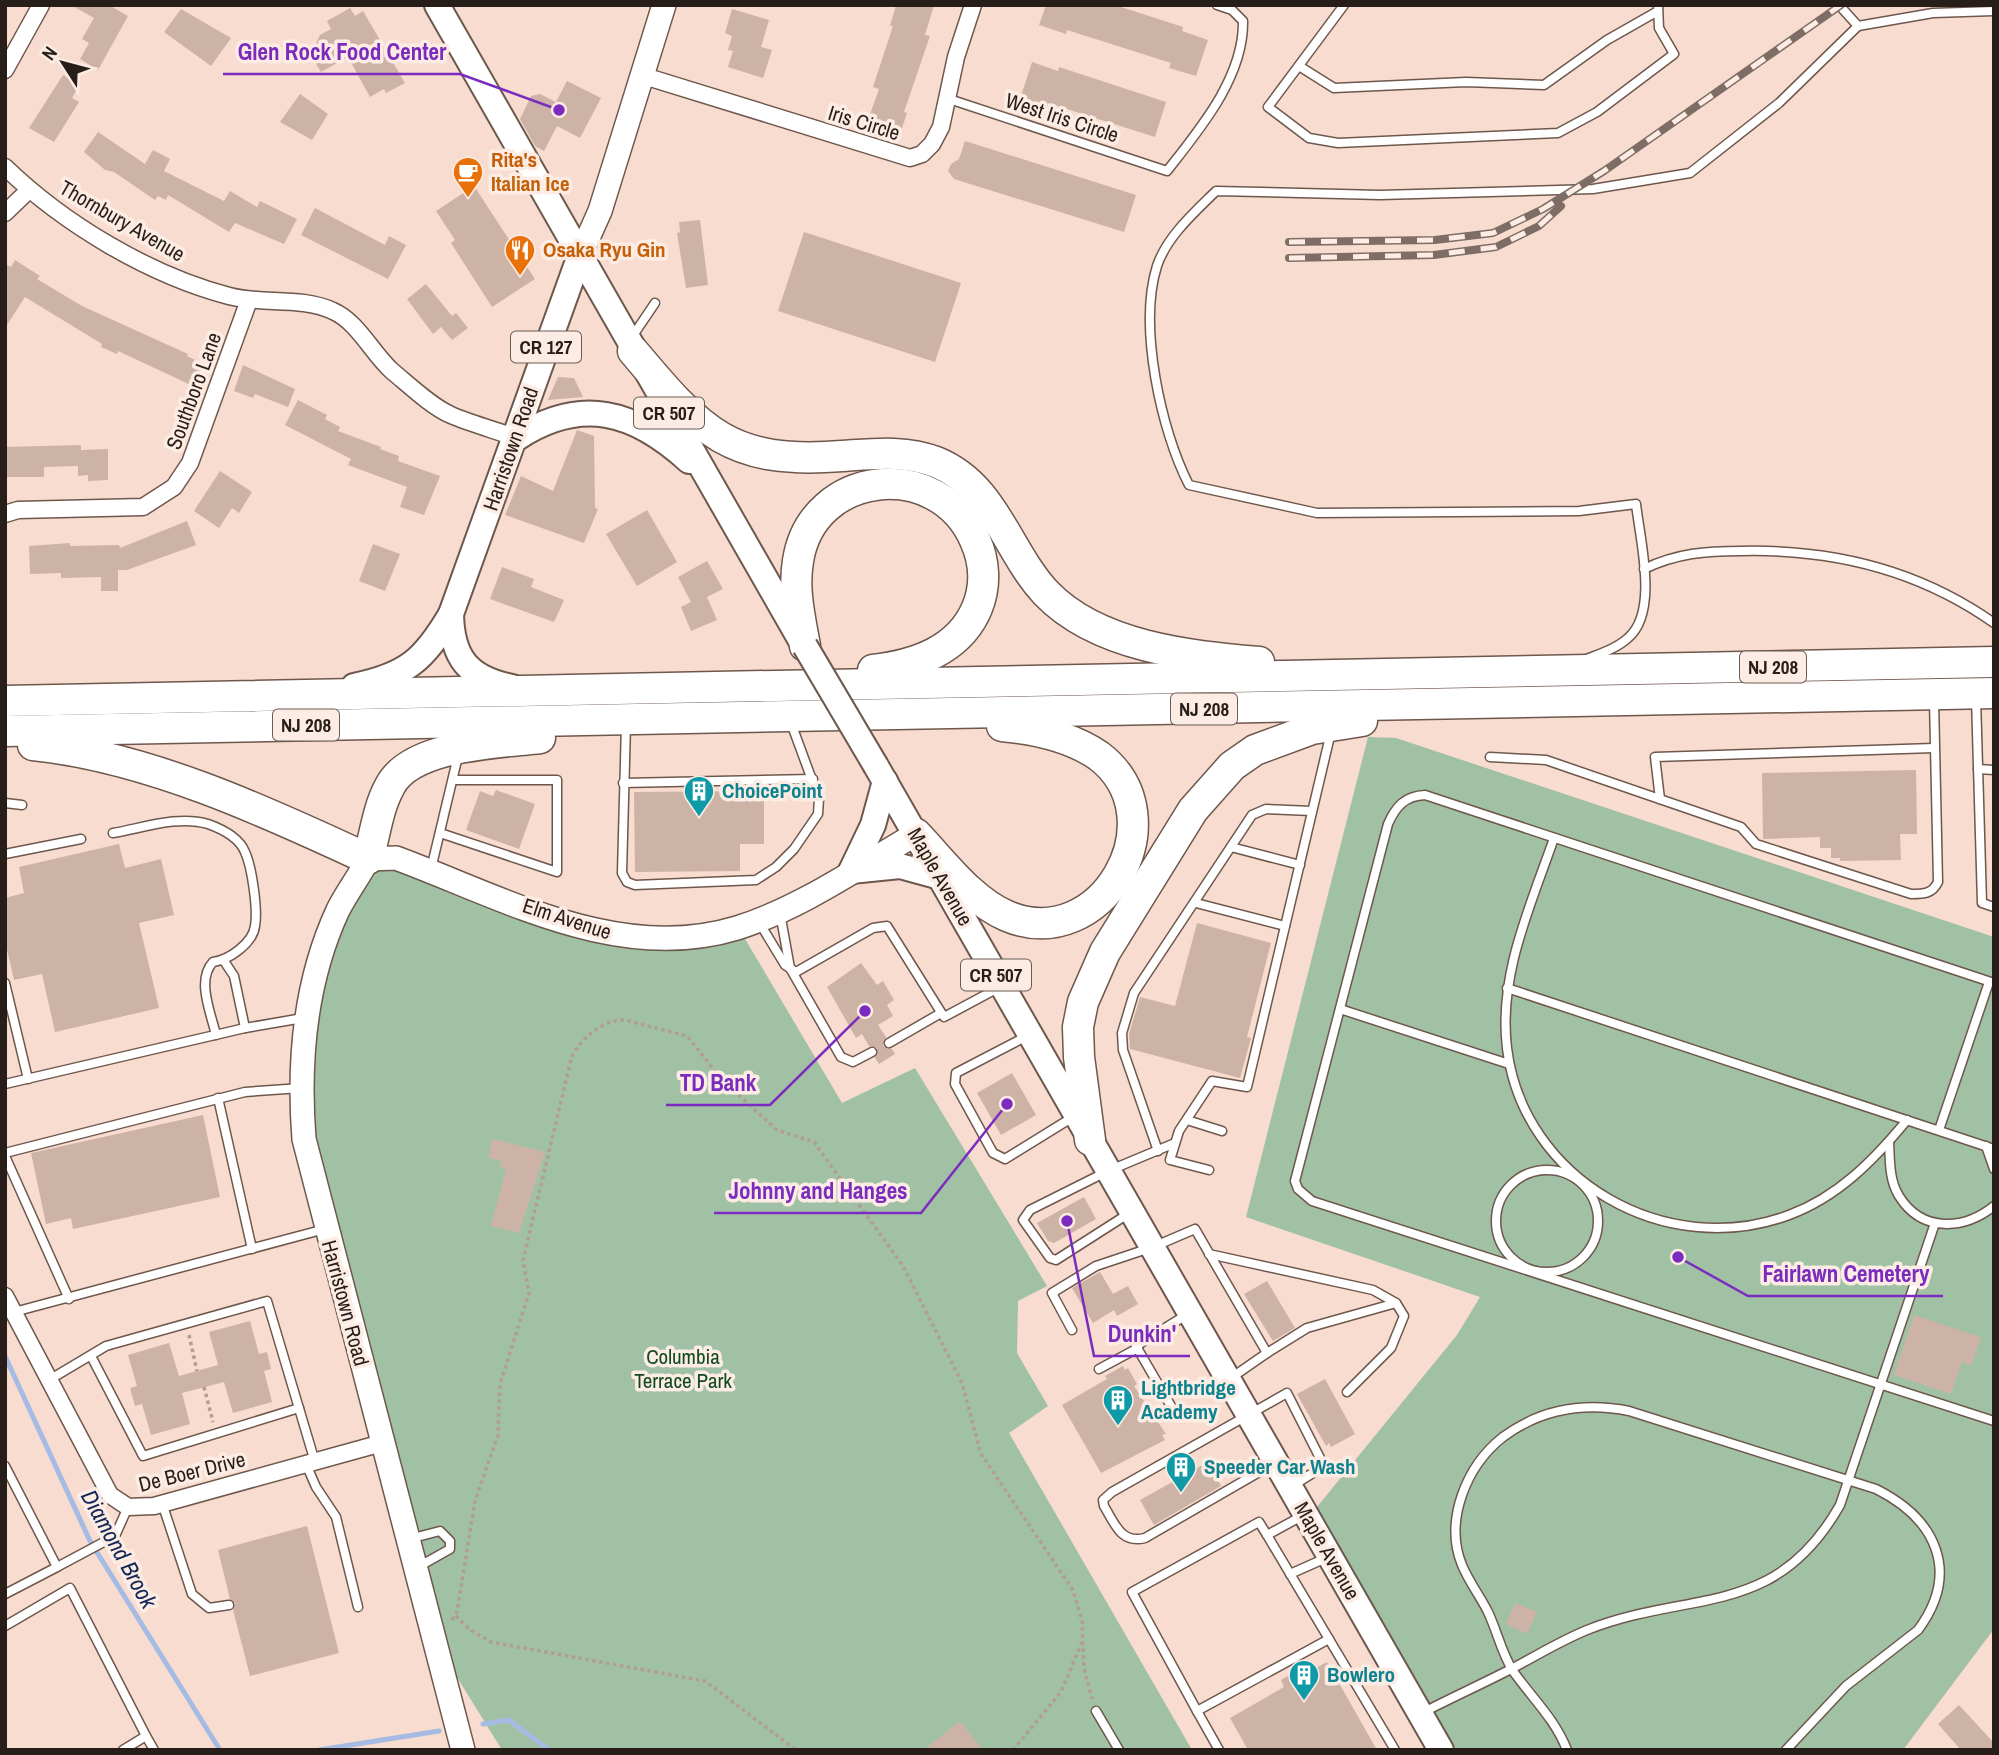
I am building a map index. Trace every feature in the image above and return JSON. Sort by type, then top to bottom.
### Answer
[{"type":"highway","points":[[631,347],[685,411],[711,434],[730,444],[774,456],[797,458],[910,454],[937,462],[960,475],[979,492],[996,514],[1046,593],[1083,621],[1105,631],[1160,648],[1230,660],[1451,673]]},
{"type":"highway","points":[[741,687],[892,668],[917,662],[958,637],[972,618],[981,597],[983,572],[979,549],[958,512],[925,489],[905,483],[864,486],[826,507],[814,522],[798,561],[797,594],[805,646]]},
{"type":"highway","name":"NJ 208","points":[[5,701],[1994,662]]},
{"type":"highway","points":[[5,690],[95,699]]},
{"type":"highway","name":"NJ 208","points":[[5,731],[1985,693]]},
{"type":"highway","points":[[1084,1127],[1078,1027],[1083,1002],[1105,952],[1211,786],[1232,766],[1255,750],[1282,738],[1332,726],[1609,701]]},
{"type":"highway","points":[[794,717],[980,724],[1061,738],[1100,757],[1115,773],[1129,804],[1133,835],[1129,856],[1118,878],[1104,895],[1088,909],[1045,923],[1023,921],[986,904],[916,834]]},
{"type":"highway","points":[[5,743],[82,752],[146,769],[310,830],[368,859],[384,799],[400,772],[427,756],[544,737],[616,720]]},
{"type":"main road","name":"Maple Avenue","points":[[437,5],[579,258],[916,834],[1130,1212],[1153,1247],[1441,1750]]},
{"type":"main road","name":"Harristown Road","points":[[451,614],[517,438],[550,334],[579,258]]},
{"type":"main road","points":[[517,438],[553,418],[573,413],[618,417],[655,434],[704,475]]},
{"type":"main road","points":[[451,614],[454,648],[463,662],[491,681],[531,690]]},
{"type":"main road","points":[[312,694],[376,681],[410,667],[430,647],[451,614]]},
{"type":"main road","points":[[851,871],[873,825],[880,774]]},
{"type":"main road","points":[[851,871],[900,866],[940,877]]},
{"type":"street","points":[[5,70],[41,5]]},
{"type":"street","name":"Harristown Road","points":[[579,258],[600,211],[664,5]]},
{"type":"street","name":"Iris Circle","points":[[643,76],[910,158],[922,154],[932,144],[941,127],[946,98],[973,5]]},
{"type":"street","name":"Thornbury Avenue","points":[[5,167],[29,190],[89,231],[185,281],[249,300],[320,306],[337,312],[393,372],[429,402],[450,415],[517,438]]},
{"type":"street","points":[[5,213],[29,190]]},
{"type":"street","name":"Southboro Lane","points":[[5,514],[19,510],[143,507],[174,486],[190,463],[249,300]]},
{"type":"street","name":"Elm Avenue","points":[[368,859],[396,858],[567,923],[636,939],[703,936],[757,920],[780,910],[916,834]]},
{"type":"street","name":"Harristown Road","points":[[368,859],[337,913],[323,952],[307,1018],[301,1088],[304,1139],[325,1229],[463,1750]]},
{"type":"street","name":"De Boer Drive","points":[[5,1296],[110,1495],[128,1507],[162,1503],[382,1443]]},
{"type":"lane","name":"West Iris Circle","points":[[946,98],[1167,171],[1223,92],[1243,36],[1243,21],[1232,10],[1217,5]]},
{"type":"lane","points":[[1299,66],[1334,88],[1466,82],[1544,85],[1658,8],[1659,28],[1674,54],[1597,112],[1558,133],[1338,143],[1309,138],[1268,107],[1344,5]]},
{"type":"lane","points":[[1839,5],[1858,26]]},
{"type":"lane","points":[[1553,671],[1603,653],[1630,637],[1643,615],[1644,569],[1636,504],[1579,510],[1318,513],[1189,485],[1176,459],[1156,375],[1151,315],[1157,265],[1181,227],[1216,191],[1380,195],[1593,189],[1690,173],[1779,103],[1858,26],[1933,13],[1994,11]]},
{"type":"lane","points":[[631,347],[655,303]]},
{"type":"lane","points":[[1644,569],[1687,553],[1759,550],[1818,553],[1846,558],[1905,576],[1957,600],[1994,624]]},
{"type":"lane","points":[[1985,693],[1978,769],[1982,903],[1994,907]]},
{"type":"lane","points":[[1490,757],[1546,760],[1741,827],[1755,844],[1911,894],[1926,894],[1934,889],[1937,882],[1934,694]]},
{"type":"lane","points":[[616,720],[623,783],[622,873],[626,882],[635,886],[756,880],[776,867],[807,835],[818,814],[818,799],[794,717]]},
{"type":"lane","points":[[1209,1170],[1170,1160],[1179,1131],[1212,1081],[1247,1087],[1332,726]]},
{"type":"lane","points":[[1660,799],[1655,757],[1934,748]]},
{"type":"lane","points":[[431,871],[460,750]]},
{"type":"lane","points":[[1978,769],[1994,770]]},
{"type":"lane","points":[[623,783],[813,779]]},
{"type":"lane","points":[[440,833],[557,873],[557,780],[453,780]]},
{"type":"lane","points":[[1939,1130],[1992,983],[1425,795],[1406,799],[1398,805],[1388,824],[1297,1171],[1298,1189],[1312,1201],[1994,1422]]},
{"type":"lane","points":[[5,803],[22,805]]},
{"type":"lane","points":[[1158,1150],[1123,1050],[1122,1033],[1134,993],[1252,815],[1266,809],[1312,811]]},
{"type":"lane","points":[[113,833],[181,821],[206,824],[230,833],[245,850],[252,880],[256,927],[247,943],[224,961],[213,962],[206,969],[204,982],[216,1035]]},
{"type":"lane","points":[[1554,838],[1507,988],[1505,1030],[1509,1064],[1523,1102],[1545,1141],[1579,1180],[1596,1207],[1598,1222],[1590,1248],[1568,1267],[1533,1271],[1508,1254],[1496,1226],[1497,1209],[1505,1192],[1517,1180],[1533,1172],[1550,1170],[1579,1180],[1601,1196],[1648,1219],[1676,1226],[1733,1228],[1780,1218],[1819,1201],[1847,1182],[1889,1142],[1907,1120]]},
{"type":"lane","points":[[5,854],[81,839]]},
{"type":"lane","points":[[1231,847],[1300,865]]},
{"type":"lane","points":[[1196,903],[1285,926]]},
{"type":"lane","points":[[780,910],[790,968],[841,1057],[853,1062],[872,1052]]},
{"type":"lane","points":[[757,920],[785,965],[796,972],[873,928],[887,926],[944,1017],[1003,985]]},
{"type":"lane","points":[[224,961],[234,976],[245,1028]]},
{"type":"lane","points":[[5,983],[28,1079]]},
{"type":"lane","points":[[1507,988],[1990,1147],[1994,1169]]},
{"type":"lane","points":[[1340,1009],[1509,1064]]},
{"type":"lane","points":[[889,1043],[942,1013]]},
{"type":"lane","points":[[5,1084],[245,1028],[307,1018]]},
{"type":"lane","points":[[1030,1035],[956,1073],[954,1084],[993,1153],[1005,1159],[1084,1127]]},
{"type":"lane","points":[[69,1299],[5,1155],[218,1098],[245,1092],[301,1088]]},
{"type":"lane","points":[[218,1098],[252,1249]]},
{"type":"lane","points":[[1187,1120],[1222,1131]]},
{"type":"lane","points":[[1889,1142],[1893,1181],[1899,1196],[1919,1216],[1950,1226],[1967,1222],[1994,1206]]},
{"type":"lane","points":[[1130,1212],[1056,1260],[1050,1258],[1023,1220],[1030,1210],[1108,1171],[1175,1143]]},
{"type":"lane","points":[[1420,1714],[1587,1630],[1656,1610],[1732,1595],[1780,1575],[1828,1526],[1850,1480],[1934,1223]]},
{"type":"lane","points":[[14,1312],[325,1229]]},
{"type":"lane","points":[[1072,1330],[1052,1293],[1096,1266],[1153,1247],[1195,1229],[1267,1353]]},
{"type":"lane","points":[[1209,1254],[1373,1290],[1396,1303],[1404,1316],[1391,1348],[1347,1392]]},
{"type":"lane","points":[[48,1380],[106,1346],[267,1301],[299,1408],[316,1487],[335,1517],[358,1607]]},
{"type":"lane","points":[[1228,1380],[1307,1328],[1396,1303]]},
{"type":"lane","points":[[1175,1413],[1136,1346],[1190,1313]]},
{"type":"lane","points":[[1099,1369],[1138,1348]]},
{"type":"lane","points":[[91,1356],[143,1456],[299,1408]]},
{"type":"lane","points":[[1276,1462],[1145,1538],[1132,1541],[1125,1538],[1104,1506],[1103,1500],[1112,1492],[1287,1393],[1324,1466],[1290,1488]]},
{"type":"lane","points":[[1567,1750],[1554,1723],[1512,1669],[1485,1606],[1462,1565],[1456,1526],[1467,1481],[1480,1461],[1517,1427],[1565,1408],[1608,1407],[1850,1480],[1900,1503],[1930,1534],[1940,1564],[1936,1599],[1918,1630],[1846,1686],[1786,1750]]},
{"type":"lane","points":[[5,1466],[57,1567]]},
{"type":"lane","points":[[162,1503],[192,1594],[209,1608],[229,1605]]},
{"type":"lane","points":[[5,1594],[114,1536],[128,1507]]},
{"type":"lane","points":[[1266,1535],[1306,1514]]},
{"type":"lane","points":[[1219,1750],[1132,1592],[1259,1522],[1395,1750]]},
{"type":"lane","points":[[407,1540],[440,1531],[450,1541],[450,1549],[442,1556],[415,1569]]},
{"type":"lane","points":[[1290,1574],[1329,1556]]},
{"type":"lane","points":[[5,1626],[70,1588],[153,1750]]},
{"type":"lane","points":[[1197,1711],[1329,1639]]},
{"type":"lane","points":[[1096,1710],[1118,1750]]},
{"type":"lane","points":[[123,1750],[146,1736]]},
{"type":"path","points":[[452,1620],[475,1502],[498,1435],[500,1384],[530,1293],[523,1260],[571,1060],[589,1035],[617,1020],[625,1020],[687,1036],[722,1080],[777,1130],[814,1142],[903,1266],[962,1383],[981,1454],[1073,1590],[1082,1621],[1087,1685],[1096,1710]]},
{"type":"path","points":[[186,1324],[197,1371]]},
{"type":"path","points":[[204,1387],[217,1434]]},
{"type":"path","points":[[455,1615],[470,1630],[491,1642],[705,1681],[796,1750]]},
{"type":"path","points":[[1013,1750],[1061,1692],[1083,1640]]},
{"type":"green space","points":[[1368,737],[1396,738],[1994,937],[1994,1629],[1903,1750],[1441,1750],[1308,1518],[1457,1335],[1480,1297],[1246,1217]]},
{"type":"green space","name":"Columbia Terrace Park","points":[[368,859],[602,933],[738,927],[842,1103],[915,1068],[1047,1286],[1018,1301],[1017,1353],[1048,1406],[1009,1433],[1192,1750],[502,1750],[434,1640],[311,1176],[312,992]]},
{"type":"building","points":[[71,5],[109,5],[128,16],[98,70],[80,59],[89,43],[82,39],[94,18]]},
{"type":"building","points":[[896,5],[934,5],[925,35],[930,36],[904,112],[907,113],[902,128],[869,117],[879,89],[873,87],[893,26],[890,26]]},
{"type":"building","points":[[1046,5],[1115,5],[1183,27],[1182,31],[1208,40],[1196,76],[1169,68],[1171,63],[1067,30],[1066,34],[1039,25]]},
{"type":"building","points":[[350,8],[355,16],[363,11],[405,83],[386,93],[384,89],[370,97],[348,57],[321,72],[312,57],[318,54],[314,48],[320,35],[331,29],[327,21]]},
{"type":"building","points":[[181,9],[231,38],[211,66],[164,32]]},
{"type":"building","points":[[732,9],[769,20],[761,47],[772,50],[763,78],[728,67],[733,51],[728,50],[732,36],[725,33]]},
{"type":"building","points":[[1032,62],[1058,71],[1059,67],[1166,102],[1155,137],[1048,103],[1046,108],[1020,99]]},
{"type":"building","points":[[63,75],[80,84],[72,98],[79,102],[54,142],[29,128]]},
{"type":"building","points":[[567,81],[601,98],[580,138],[557,126],[544,151],[535,146],[520,119],[531,96],[540,94],[556,102]]},
{"type":"building","points":[[300,94],[328,114],[312,140],[280,122]]},
{"type":"building","points":[[98,132],[145,164],[153,150],[170,159],[164,171],[224,201],[230,191],[257,207],[260,201],[297,219],[284,244],[235,223],[229,232],[168,195],[166,200],[158,196],[155,200],[114,172],[105,170],[84,152]]},
{"type":"building","points":[[965,141],[1136,195],[1124,232],[954,179],[948,171],[951,164],[959,159]]},
{"type":"building","points":[[474,186],[535,279],[492,307],[451,243],[455,240],[436,211]]},
{"type":"building","points":[[315,208],[385,245],[389,236],[406,245],[388,279],[301,235]]},
{"type":"building","points":[[700,220],[708,285],[686,288],[677,233],[680,232],[679,222]]},
{"type":"building","points":[[804,232],[961,283],[935,362],[778,311]]},
{"type":"building","points":[[15,260],[40,276],[37,279],[82,306],[188,354],[187,356],[203,364],[193,386],[118,351],[117,354],[101,347],[102,344],[25,297],[5,328],[5,264],[11,267]]},
{"type":"building","points":[[426,284],[452,316],[456,313],[468,328],[452,340],[441,327],[433,334],[407,299]]},
{"type":"building","points":[[243,365],[295,389],[288,407],[255,394],[253,398],[234,391]]},
{"type":"building","points":[[558,377],[574,378],[583,397],[548,400]]},
{"type":"building","points":[[298,400],[327,415],[325,419],[340,427],[338,431],[399,456],[398,461],[440,476],[424,515],[400,507],[407,487],[348,465],[351,459],[285,425]]},
{"type":"building","points":[[577,430],[594,436],[595,508],[598,509],[584,543],[505,515],[521,476],[553,491]]},
{"type":"building","points":[[81,445],[81,450],[108,449],[108,480],[88,481],[88,475],[78,476],[78,466],[44,467],[44,477],[5,477],[5,447]]},
{"type":"building","points":[[220,471],[252,492],[239,513],[232,508],[219,528],[194,511]]},
{"type":"building","points":[[647,510],[677,562],[637,586],[606,534]]},
{"type":"building","points":[[187,521],[196,545],[127,570],[118,570],[118,591],[101,591],[101,577],[61,578],[61,573],[30,574],[29,546],[70,543],[70,546],[119,545],[120,548]]},
{"type":"building","points":[[373,544],[400,554],[385,591],[359,581]]},
{"type":"building","points":[[707,561],[723,589],[707,597],[717,620],[691,631],[681,607],[691,602],[678,577]]},
{"type":"building","points":[[502,567],[534,579],[531,587],[564,600],[554,622],[490,599]]},
{"type":"building","points":[[1916,770],[1917,834],[1900,834],[1901,860],[1840,861],[1840,858],[1831,858],[1831,848],[1820,848],[1820,837],[1763,839],[1762,773]]},
{"type":"building","points":[[496,790],[535,804],[519,849],[466,830],[480,791],[493,796]]},
{"type":"building","name":"ChoicePoint","points":[[764,791],[764,844],[740,844],[740,871],[635,872],[634,792]]},
{"type":"building","points":[[119,844],[125,868],[161,859],[174,915],[139,923],[159,1008],[55,1032],[42,974],[14,980],[5,941],[5,898],[24,893],[19,867]]},
{"type":"building","points":[[1197,923],[1271,943],[1247,1037],[1251,1038],[1240,1078],[1130,1049],[1129,1034],[1140,997],[1175,1006]]},
{"type":"building","points":[[861,963],[877,985],[883,981],[894,1000],[887,1005],[893,1016],[878,1025],[886,1037],[883,1046],[892,1049],[895,1054],[879,1064],[875,1058],[877,1048],[869,1046],[862,1034],[856,1038],[827,987]]},
{"type":"building","points":[[1012,1073],[1036,1115],[1001,1135],[977,1093]]},
{"type":"building","points":[[203,1115],[220,1197],[73,1229],[71,1218],[46,1224],[31,1153]]},
{"type":"building","points":[[493,1139],[545,1152],[519,1233],[491,1226],[506,1169],[500,1167],[501,1161],[488,1158]]},
{"type":"building","points":[[1084,1197],[1096,1219],[1054,1243],[1048,1241],[1037,1223]]},
{"type":"building","points":[[1100,1272],[1113,1294],[1128,1286],[1138,1304],[1117,1316],[1114,1310],[1093,1323],[1072,1288]]},
{"type":"building","points":[[1267,1281],[1295,1328],[1273,1341],[1244,1294]]},
{"type":"building","points":[[1914,1315],[1981,1337],[1971,1366],[1962,1362],[1951,1394],[1894,1375]]},
{"type":"building","points":[[250,1321],[259,1354],[267,1352],[271,1369],[264,1371],[272,1402],[233,1413],[224,1382],[182,1393],[190,1424],[151,1435],[142,1404],[135,1406],[130,1388],[137,1386],[128,1355],[169,1343],[179,1376],[218,1365],[209,1332]]},
{"type":"building","name":"Lightbridge Academy","points":[[1123,1366],[1125,1370],[1128,1368],[1137,1384],[1134,1386],[1166,1434],[1162,1435],[1165,1440],[1101,1473],[1062,1405],[1107,1379],[1105,1376]]},
{"type":"building","points":[[1325,1379],[1355,1434],[1331,1447],[1329,1443],[1326,1446],[1297,1394]]},
{"type":"building","name":"Speeder Car Wash","points":[[1208,1462],[1221,1486],[1154,1525],[1140,1500]]},
{"type":"building","points":[[307,1526],[339,1653],[250,1676],[233,1610],[235,1603],[230,1599],[218,1550]]},
{"type":"building","points":[[1515,1603],[1537,1612],[1527,1634],[1506,1624]]},
{"type":"building","name":"Bowlero","points":[[1327,1662],[1377,1750],[1248,1750],[1230,1718],[1284,1687],[1281,1680],[1308,1664],[1312,1670]]},
{"type":"building","points":[[1959,1705],[1994,1743],[1994,1750],[1961,1750],[1938,1724]]},
{"type":"building","points":[[960,1721],[983,1750],[924,1750]]},
{"type":"waterway","name":"Diamond Brook","points":[[5,1356],[90,1541],[220,1750]]},
{"type":"waterway","name":"Diamond Brook","points":[[483,1724],[509,1720],[549,1750]]},
{"type":"waterway","name":"Diamond Brook","points":[[319,1750],[439,1731]]},
{"type":"railway","points":[[1289,242],[1435,240],[1493,233],[1543,209],[1604,171],[1841,5]]},
{"type":"railway","points":[[1289,258],[1434,255],[1496,247],[1539,226],[1561,206]]},
{"type":"place","name":"Glen Rock Food Center","points":[[559,110]]},
{"type":"place","name":"Rita's Italian Ice","points":[[468,199]]},
{"type":"place","name":"Osaka Ryu Gin","points":[[520,277]]},
{"type":"place","name":"ChoicePoint","points":[[699,818]]},
{"type":"place","name":"TD Bank","points":[[865,1011]]},
{"type":"place","name":"Johnny and Hanges","points":[[1007,1104]]},
{"type":"place","name":"Dunkin'","points":[[1067,1221]]},
{"type":"place","name":"Fairlawn Cemetery","points":[[1678,1257]]},
{"type":"place","name":"Lightbridge Academy","points":[[1118,1427]]},
{"type":"place","name":"Speeder Car Wash","points":[[1181,1494]]},
{"type":"place","name":"Bowlero","points":[[1304,1702]]}]
